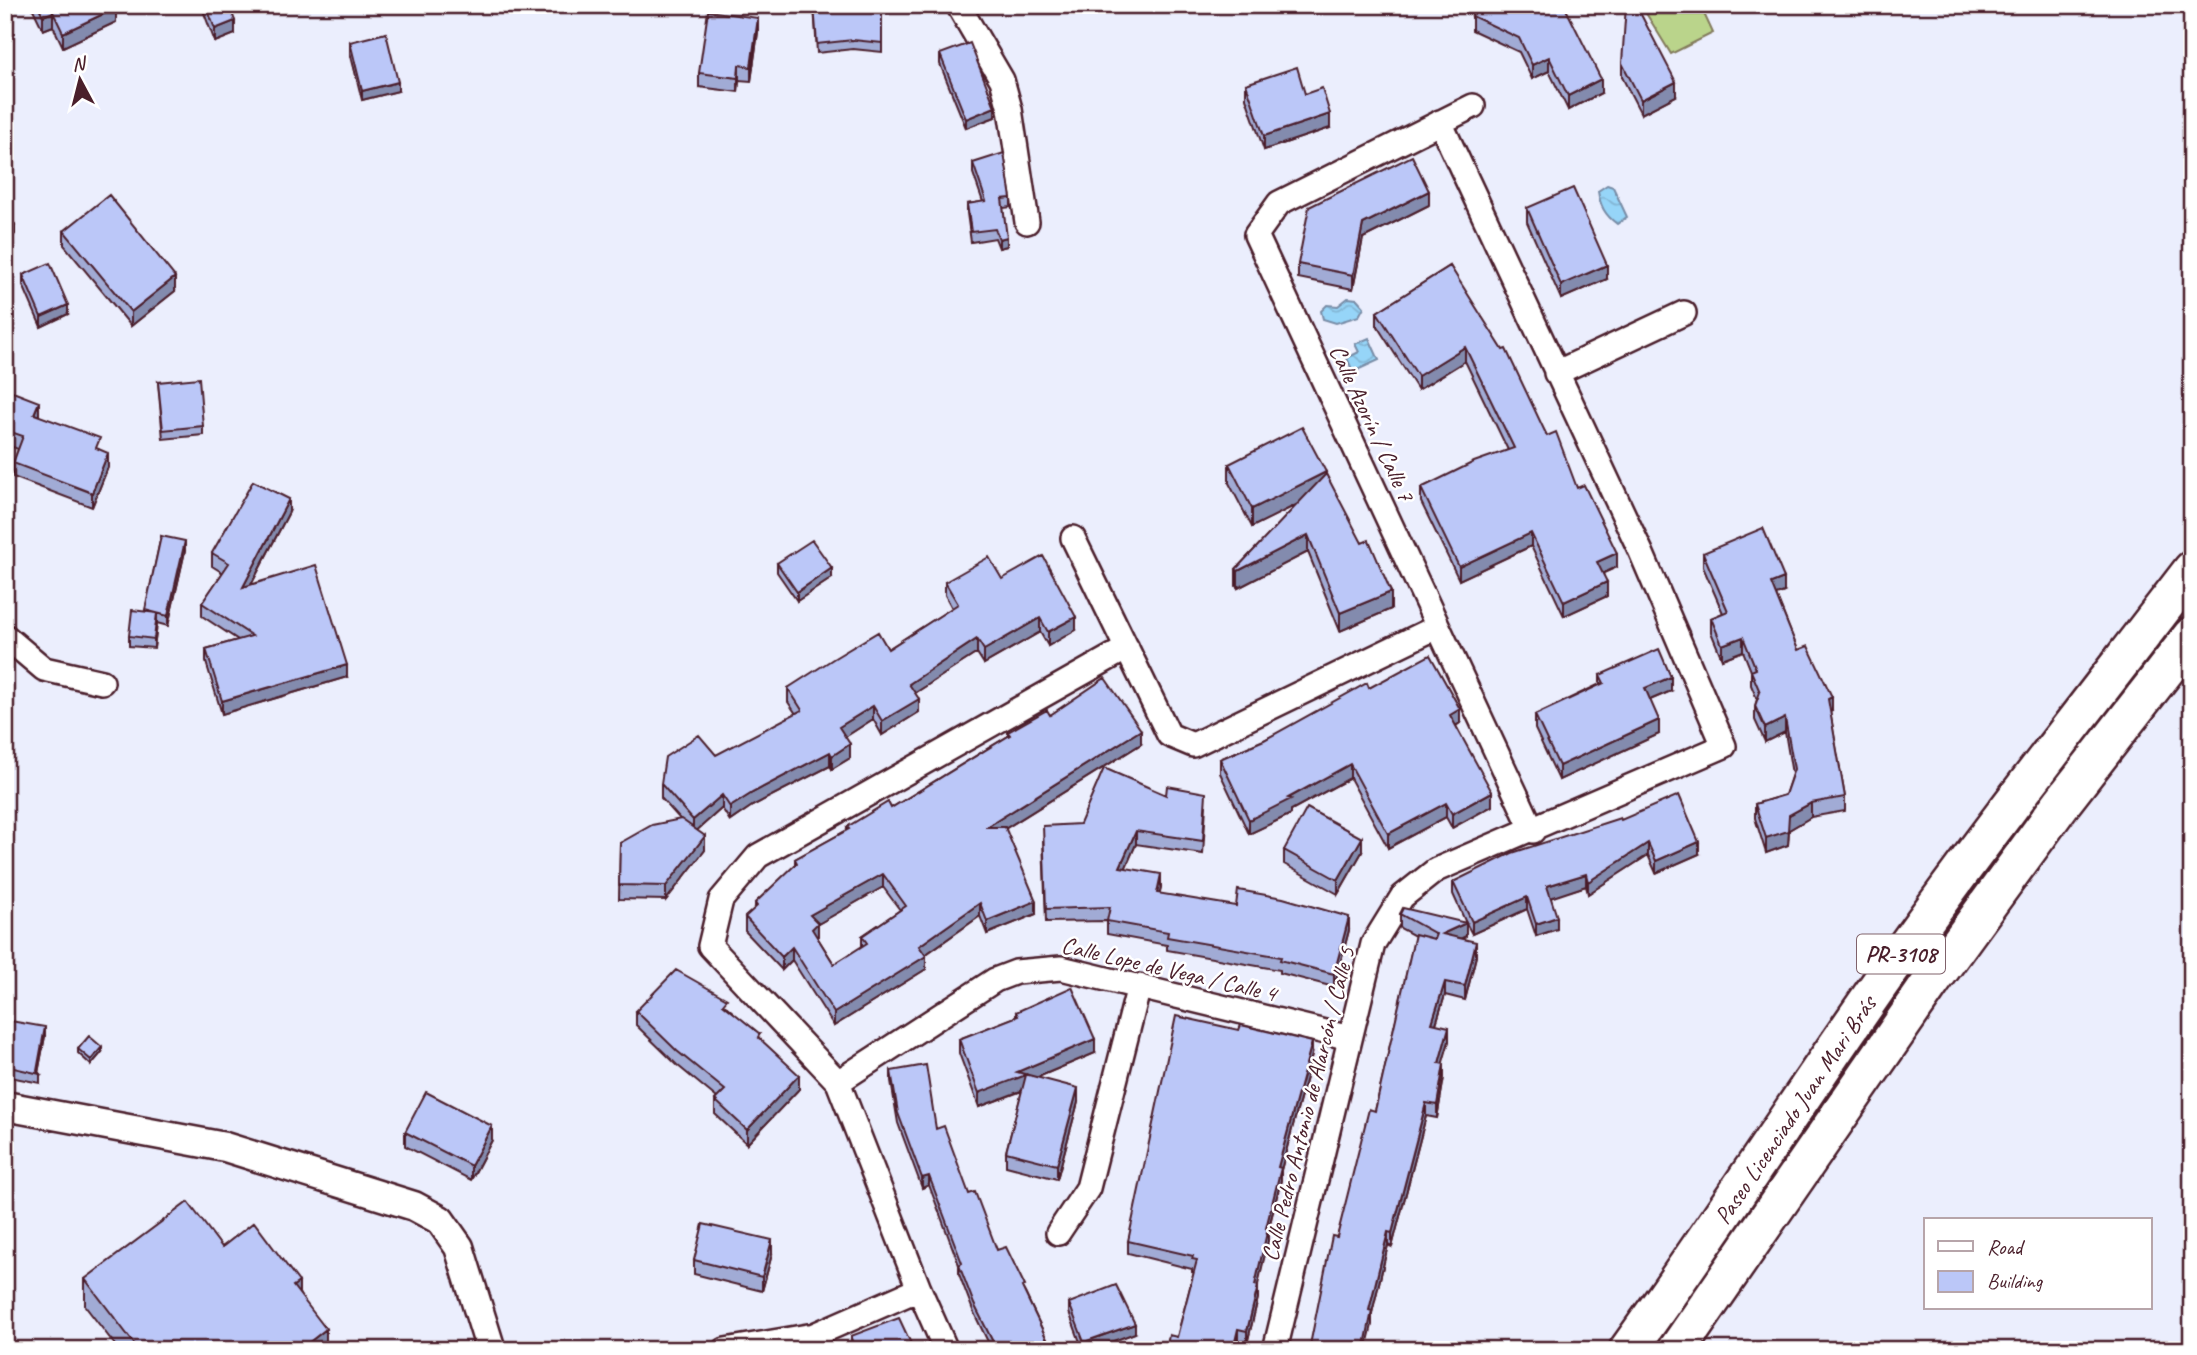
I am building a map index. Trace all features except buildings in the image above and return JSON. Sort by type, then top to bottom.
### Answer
[{"type":"main road","name":"Paseo Licenciado Juan Mari Brás","points":[[1628,1350],[1688,1268],[1898,959],[2028,783],[2192,570]]},
{"type":"main road","name":"Paseo Licenciado Juan Mari Brás","points":[[1677,1350],[1932,981],[2061,804],[2192,636]]},
{"type":"street","points":[[958,5],[1002,80],[1010,109],[1027,222]]},
{"type":"street","name":"Calle Azorín / Calle 7","points":[[1473,106],[1279,203],[1256,235],[1533,831]]},
{"type":"street","points":[[1440,122],[1556,373],[1684,313]]},
{"type":"street","name":"Calle Pedro Antonio de Alarcón / Calle 5","points":[[1275,1350],[1373,944],[1402,897],[1436,870],[1533,831],[1724,746],[1641,552],[1556,373]]},
{"type":"street","points":[[1073,538],[1170,735],[1193,745],[1437,627]]},
{"type":"street","points":[[5,636],[44,668],[102,682]]},
{"type":"street","points":[[946,1350],[919,1289],[838,1082],[710,946],[721,900],[758,856],[1127,648]]},
{"type":"street","name":"Calle Lope de Vega / Calle 4","points":[[838,1082],[995,980],[1016,972],[1061,968],[1350,1038]]},
{"type":"street","points":[[1058,1233],[1088,1188],[1139,986]]},
{"type":"street","points":[[5,1106],[225,1147],[414,1206],[440,1220],[459,1247],[491,1350]]},
{"type":"street","points":[[725,1350],[814,1335],[919,1289]]},
{"type":"green space","points":[[1641,5],[1700,5],[1713,33],[1671,54]]},
{"type":"water","points":[[1607,185],[1613,187],[1627,217],[1617,224],[1606,214],[1600,201],[1598,191]]},
{"type":"water","points":[[1348,298],[1357,299],[1364,307],[1359,316],[1336,323],[1323,319],[1321,311],[1327,305],[1338,306]]},
{"type":"water","points":[[1369,338],[1379,360],[1353,372],[1347,358],[1359,352],[1355,344]]}]
